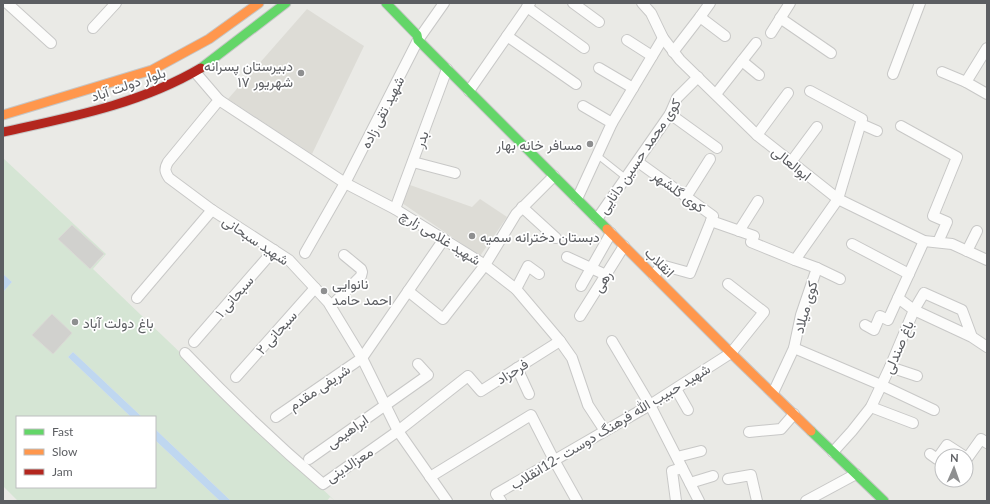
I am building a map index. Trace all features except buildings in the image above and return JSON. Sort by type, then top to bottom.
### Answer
[{"type":"main road","name":"بلوار دولت آباد","points":[[3,115],[152,70],[209,39],[259,3]]},
{"type":"main road","name":"بلوار دولت آباد","points":[[3,132],[98,110],[155,92],[205,66],[286,3]]},
{"type":"main road","points":[[375,3],[411,40],[418,40],[417,35],[386,3]]},
{"type":"main road","name":"انقلاب","points":[[418,40],[731,353],[884,501]]},
{"type":"main road","points":[[190,50],[199,50],[204,53],[207,61],[205,66]]},
{"type":"street","points":[[7,3],[51,43]]},
{"type":"street","points":[[93,28],[116,3]]},
{"type":"street","name":"شهید تقی زاده","points":[[305,253],[345,183],[418,40],[444,3]]},
{"type":"street","points":[[573,3],[598,22]]},
{"type":"street","name":"ابوالعالی","points":[[642,3],[651,13],[663,38],[673,52],[757,135],[838,199],[924,241],[952,244],[987,260]]},
{"type":"street","points":[[673,52],[710,3]]},
{"type":"street","points":[[770,33],[790,3]]},
{"type":"street","points":[[893,74],[920,3]]},
{"type":"street","points":[[469,91],[529,5],[584,48]]},
{"type":"street","points":[[700,17],[725,36]]},
{"type":"street","points":[[780,18],[831,53]]},
{"type":"street","points":[[507,36],[576,84]]},
{"type":"street","points":[[577,199],[612,123],[663,38]]},
{"type":"street","points":[[627,40],[652,56]]},
{"type":"street","points":[[716,94],[756,43]]},
{"type":"street","points":[[966,82],[987,48]]},
{"type":"street","points":[[742,61],[759,75]]},
{"type":"street","points":[[599,68],[633,88]]},
{"type":"street","name":"بدر","points":[[395,209],[447,69]]},
{"type":"street","points":[[195,72],[219,100]]},
{"type":"street","points":[[942,72],[966,82],[987,94]]},
{"type":"street","name":"کوی محمد حسین دانایی","points":[[597,219],[670,114],[677,98],[698,77]]},
{"type":"street","points":[[795,260],[838,199],[862,119],[810,91]]},
{"type":"street","points":[[757,135],[788,93]]},
{"type":"street","name":"شهید غلامی زارچ","points":[[219,100],[345,183],[395,209],[485,265],[516,289],[560,341],[572,358],[588,405],[605,431]]},
{"type":"street","name":"شهید سبحانی","points":[[219,100],[168,162],[165,168],[165,173],[169,178],[212,210],[289,260],[331,306],[362,358],[398,431],[447,501]]},
{"type":"street","points":[[583,106],[612,123]]},
{"type":"street","points":[[670,114],[717,148]]},
{"type":"street","points":[[861,124],[877,131]]},
{"type":"street","points":[[901,126],[957,158],[933,216],[947,222],[938,242]]},
{"type":"street","points":[[791,162],[817,127]]},
{"type":"street","points":[[686,197],[710,159]]},
{"type":"street","points":[[412,162],[455,173]]},
{"type":"street","name":"کوی گلشهر","points":[[638,162],[713,216],[690,273],[661,265],[654,276]]},
{"type":"street","points":[[408,291],[443,319],[485,265],[516,214],[554,176]]},
{"type":"street","points":[[711,221],[740,231],[758,201]]},
{"type":"street","points":[[522,207],[556,238]]},
{"type":"street","points":[[137,298],[212,210]]},
{"type":"street","name":"کوی میلاد","points":[[740,231],[754,236],[751,242],[817,268],[801,314],[794,348],[773,393]]},
{"type":"street","points":[[967,251],[977,231]]},
{"type":"street","points":[[582,286],[611,233]]},
{"type":"street","points":[[362,358],[444,239]]},
{"type":"street","name":"باغ صندلی","points":[[833,452],[871,407],[890,367],[914,310],[898,298],[924,241]]},
{"type":"street","points":[[852,244],[909,274]]},
{"type":"street","name":"رهی","points":[[580,316],[624,246]]},
{"type":"street","name":"سبحانی ۱","points":[[194,342],[274,250]]},
{"type":"street","points":[[331,306],[361,276],[361,269],[344,255]]},
{"type":"street","points":[[567,257],[606,275]]},
{"type":"street","points":[[516,289],[528,266],[539,274]]},
{"type":"street","points":[[817,268],[840,278]]},
{"type":"street","name":"شهید حبیب الله فرهنگ دوست -12انقلاب","points":[[501,501],[496,494],[650,405],[731,353],[764,312],[728,284]]},
{"type":"street","name":"سبحانی ۲","points":[[236,377],[315,288]]},
{"type":"street","points":[[972,337],[962,310],[924,293],[914,310],[972,337],[987,348]]},
{"type":"street","points":[[865,325],[874,330],[880,316],[888,320],[898,298]]},
{"type":"street","name":"فرحزاد","points":[[468,376],[481,391],[560,341]]},
{"type":"street","points":[[612,341],[650,405],[699,501]]},
{"type":"street","name":"کوی میلاد","points":[[794,348],[882,385],[934,410]]},
{"type":"street","name":"معزالدینی","points":[[185,353],[221,391],[323,484],[398,431],[468,376]]},
{"type":"street","name":"شریفی مقدم","points":[[276,417],[362,358]]},
{"type":"street","name":"ابراهیمی","points":[[309,459],[428,375],[418,364]]},
{"type":"street","points":[[890,367],[917,376]]},
{"type":"street","points":[[517,368],[529,394]]},
{"type":"street","points":[[676,389],[688,410]]},
{"type":"street","points":[[871,407],[913,423]]},
{"type":"street","points":[[750,432],[781,429],[794,414]]},
{"type":"street","points":[[430,476],[531,415],[577,501]]},
{"type":"street","points":[[974,450],[984,441]]},
{"type":"street","points":[[677,457],[701,451]]},
{"type":"street","points":[[930,454],[934,457]]},
{"type":"street","points":[[676,501],[672,471],[682,468]]},
{"type":"street","points":[[806,501],[856,474]]},
{"type":"street","points":[[728,479],[752,475],[757,501]]},
{"type":"street","points":[[690,483],[713,476]]},
{"type":"lane","points":[[597,155],[626,178]]},
{"type":"shaded area","name":"دبیرستان پسرانه ۱۷ شهریور","points":[[307,9],[364,46],[312,154],[228,99]]},
{"type":"shaded area","name":"دبستان دخترانه سمیه","points":[[410,185],[472,207],[480,199],[507,217],[480,256],[402,203]]},
{"type":"green space","name":"باغ دولت آباد","points":[[3,158],[106,254],[93,269],[335,501],[330,497],[327,501],[231,501],[156,430],[156,416],[141,416],[73,352],[68,357],[130,416],[16,416],[16,488],[156,488],[156,441],[220,501],[18,501],[3,486],[3,292],[12,282],[3,274]],"holes":[[[72,225],[104,255],[90,269],[58,239]]]},
{"type":"water","points":[[3,274],[12,282],[3,292]]},
{"type":"water","points":[[73,352],[141,416],[130,416],[68,357]]},
{"type":"water","points":[[156,430],[231,501],[220,501],[156,441]]},
{"type":"traffic: fast","points":[[201,68],[286,3]]},
{"type":"traffic: fast","points":[[386,3],[417,35],[418,40],[607,229]]},
{"type":"traffic: fast","points":[[811,431],[884,501]]},
{"type":"traffic: slow","points":[[3,115],[152,70],[209,39],[259,3]]},
{"type":"traffic: slow","points":[[607,229],[811,431]]},
{"type":"traffic: jam","points":[[3,132],[105,108],[154,91],[201,68]]},
{"type":"place","name":"دبیرستان پسرانه ۱۷ شهریور","points":[[301,73]]},
{"type":"place","name":"مسافر خانه بهار","points":[[590,144]]},
{"type":"place","name":"دبستان دخترانه سمیه","points":[[472,236]]},
{"type":"place","name":"نانوایی احمد حامد","points":[[324,291]]},
{"type":"place","name":"باغ دولت آباد","points":[[75,322]]}]
